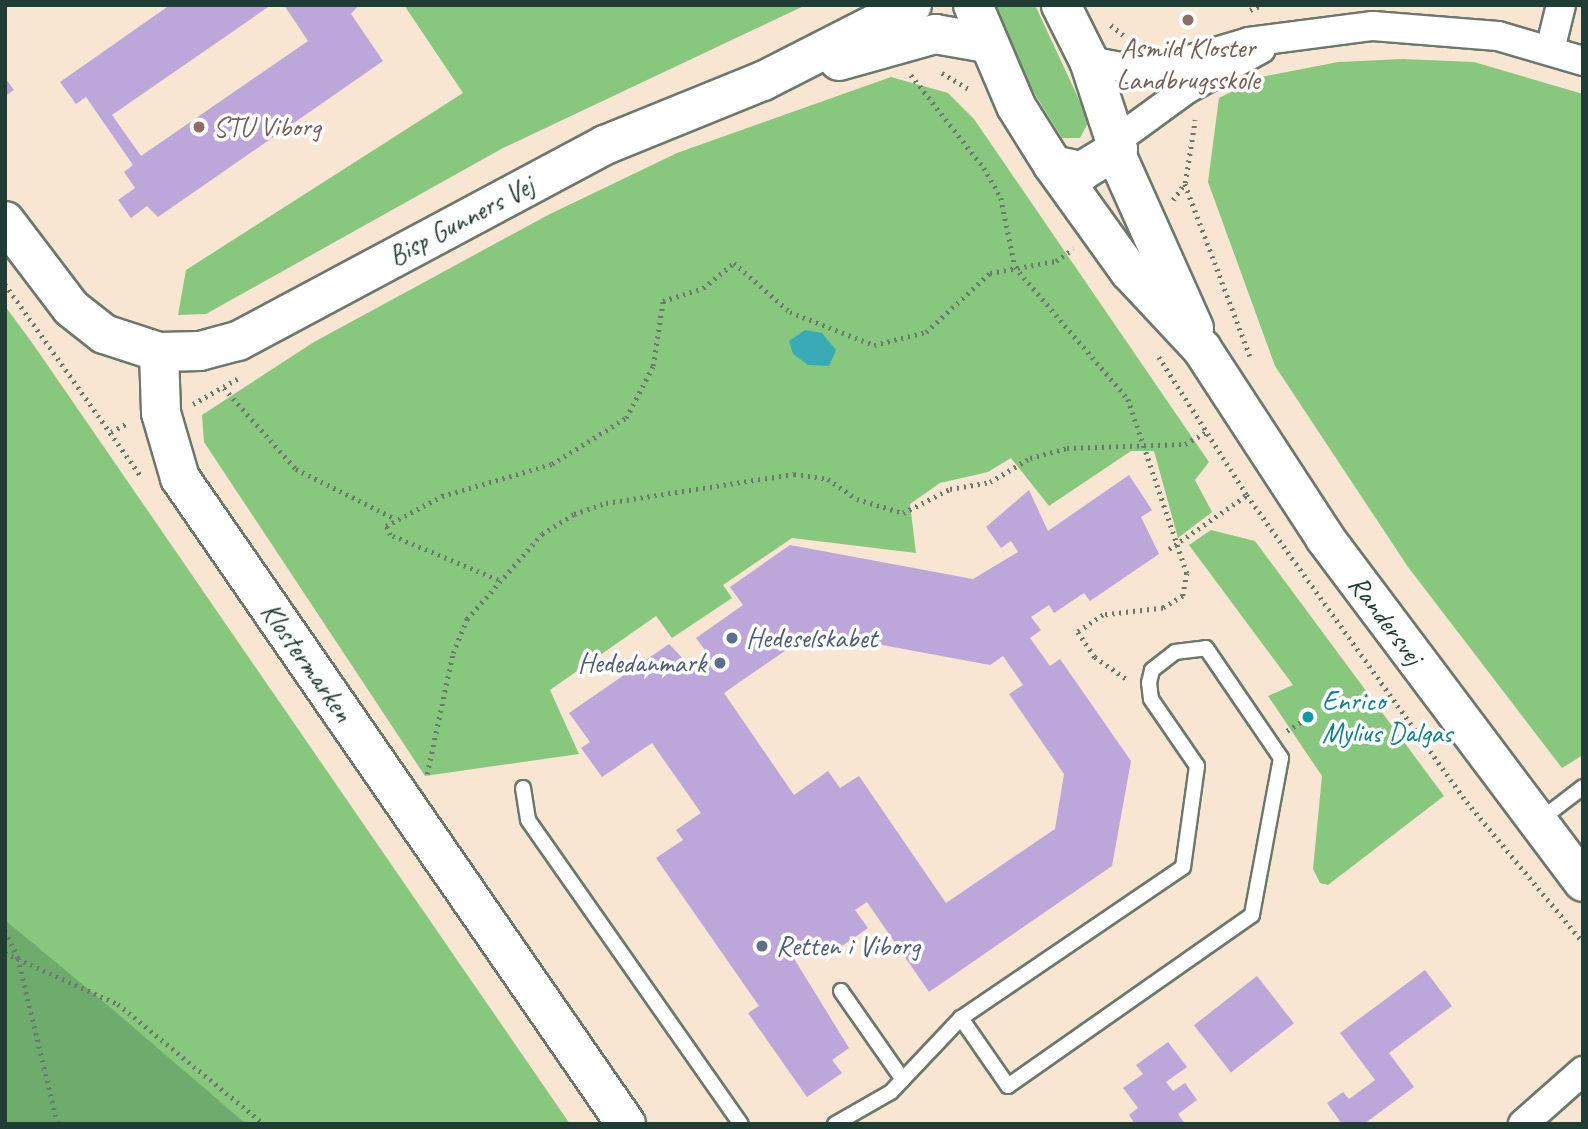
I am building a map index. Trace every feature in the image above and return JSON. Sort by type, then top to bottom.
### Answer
[{"type":"street","name":"Bisp Gunners Vej","points":[[159,352],[200,351],[238,341],[605,145],[763,81],[912,5]]},
{"type":"street","name":"Randersvej","points":[[973,5],[986,43],[1053,165],[1130,272],[1202,349],[1325,538],[1536,823],[1583,882]]},
{"type":"street","name":"Randersvej","points":[[1061,5],[1090,61],[1117,147],[1202,349]]},
{"type":"street","points":[[1550,50],[1562,5]]},
{"type":"street","points":[[1090,61],[1148,72],[1199,54],[1299,34],[1436,27],[1550,50],[1583,61]]},
{"type":"street","name":"Bisp Gunners Vej","points":[[763,81],[935,34],[986,43]]},
{"type":"street","points":[[1053,165],[1082,171],[1117,147],[1187,89],[1299,34]]},
{"type":"street","points":[[5,221],[88,323],[159,352]]},
{"type":"street","name":"Klostermarken","points":[[159,352],[161,413],[180,478],[626,1124]]},
{"type":"street","points":[[1523,1124],[1583,1071]]},
{"type":"lane","points":[[835,1124],[903,1080],[961,1018],[1183,867],[1197,766],[1151,699],[1149,683],[1152,670],[1175,652],[1206,648],[1281,758],[1252,915],[1008,1086],[961,1018]]},
{"type":"lane","points":[[1536,823],[1583,787]]},
{"type":"lane","points":[[523,788],[528,820],[741,1124]]},
{"type":"lane","points":[[841,991],[903,1080]]},
{"type":"path","points":[[903,66],[984,168],[1000,198],[1015,267],[1119,383],[1144,445],[1186,573],[1183,596],[1163,608],[1103,615],[1078,632],[1095,657],[1125,678]]},
{"type":"path","points":[[1185,184],[1255,369]]},
{"type":"path","points":[[498,580],[390,535],[386,526],[442,496],[552,464],[626,418],[653,366],[658,307],[703,288],[734,262],[790,312],[874,345],[926,332],[978,281],[1015,267],[1056,261],[1080,244]]},
{"type":"path","points":[[5,284],[111,432]]},
{"type":"path","points":[[224,388],[296,469],[396,519]]},
{"type":"path","points":[[428,782],[453,653],[467,620],[498,580],[542,534],[606,503],[794,474],[828,479],[857,499],[904,513],[950,489],[990,482],[1030,458],[1067,448],[1185,444],[1207,432]]},
{"type":"path","points":[[1169,549],[1247,495]]},
{"type":"path","points":[[5,931],[18,958],[58,1124]]},
{"type":"path","points":[[5,953],[118,1004],[191,1070],[264,1124]]},
{"type":"green space","points":[[404,5],[806,5],[503,148],[206,314],[178,315],[186,270],[463,93]]},
{"type":"green space","points":[[995,5],[1035,5],[1089,121],[1080,138],[1062,138],[1028,83]]},
{"type":"green space","points":[[1403,59],[1474,62],[1583,94],[1583,755],[1562,768],[1408,567],[1275,366],[1208,182],[1219,98],[1261,77],[1338,62]]},
{"type":"green space","points":[[891,77],[948,93],[974,119],[1209,462],[1195,480],[1212,512],[1178,538],[1154,451],[1131,451],[1049,506],[1011,458],[988,472],[940,483],[910,504],[916,553],[792,538],[723,585],[732,598],[672,638],[656,616],[550,690],[579,754],[425,776],[204,442],[202,415],[314,342],[548,215],[677,153]]},
{"type":"green space","points":[[5,306],[33,344],[570,1124],[5,1124]]},
{"type":"green space","points":[[1211,530],[1255,541],[1444,796],[1328,885],[1320,883],[1313,869],[1322,776],[1268,696],[1293,685],[1189,545]]},
{"type":"green space","points":[[5,920],[111,1008],[246,1124],[5,1124]]},
{"type":"water","points":[[805,330],[822,333],[836,350],[829,366],[808,365],[793,354],[789,341]]},
{"type":"building","points":[[170,5],[271,5],[112,115],[141,156],[308,41],[284,5],[359,5],[351,14],[383,61],[158,217],[147,206],[131,218],[118,200],[135,188],[124,172],[133,165],[86,97],[76,104],[60,82]]},
{"type":"building","points":[[5,78],[14,90],[5,96]]},
{"type":"building","points":[[1129,475],[1152,510],[1141,517],[1159,554],[1090,601],[1084,593],[1054,613],[1049,605],[1031,617],[1041,630],[1030,638],[1050,666],[1060,659],[1131,761],[1112,866],[929,992],[867,902],[855,910],[868,928],[826,957],[813,939],[799,949],[793,957],[849,1048],[832,1060],[842,1073],[807,1097],[748,1013],[759,1006],[656,858],[683,840],[676,830],[701,813],[652,743],[602,777],[581,748],[590,742],[569,713],[669,644],[694,670],[711,658],[696,638],[743,605],[730,587],[790,545],[973,579],[1018,552],[1011,541],[1001,548],[986,527],[1029,490],[1048,531]],"holes":[[[812,632],[990,665],[1003,656],[1023,685],[1009,694],[1064,774],[1055,829],[946,903],[859,776],[840,788],[828,771],[794,795],[724,693]]]},
{"type":"building","points":[[1425,970],[1452,1006],[1389,1053],[1414,1087],[1364,1124],[1342,1124],[1327,1103],[1343,1092],[1349,1099],[1375,1080],[1340,1033]]},
{"type":"building","points":[[1257,976],[1294,1023],[1231,1073],[1194,1025]]},
{"type":"building","points":[[1168,1042],[1187,1067],[1166,1082],[1173,1091],[1185,1083],[1197,1100],[1178,1114],[1185,1124],[1135,1124],[1129,1115],[1138,1108],[1123,1088],[1143,1074],[1136,1065]]},
{"type":"place","name":"Asmild Kloster Landbrugsskole","points":[[1188,20]]},
{"type":"place","name":"STU Viborg","points":[[199,127]]},
{"type":"place","name":"Hedeselskabet","points":[[732,638]]},
{"type":"place","name":"Hededanmark","points":[[720,663]]},
{"type":"place","name":"Enrico Mylius Dalgas","points":[[1308,717]]},
{"type":"place","name":"Retten i Viborg","points":[[762,946]]}]
